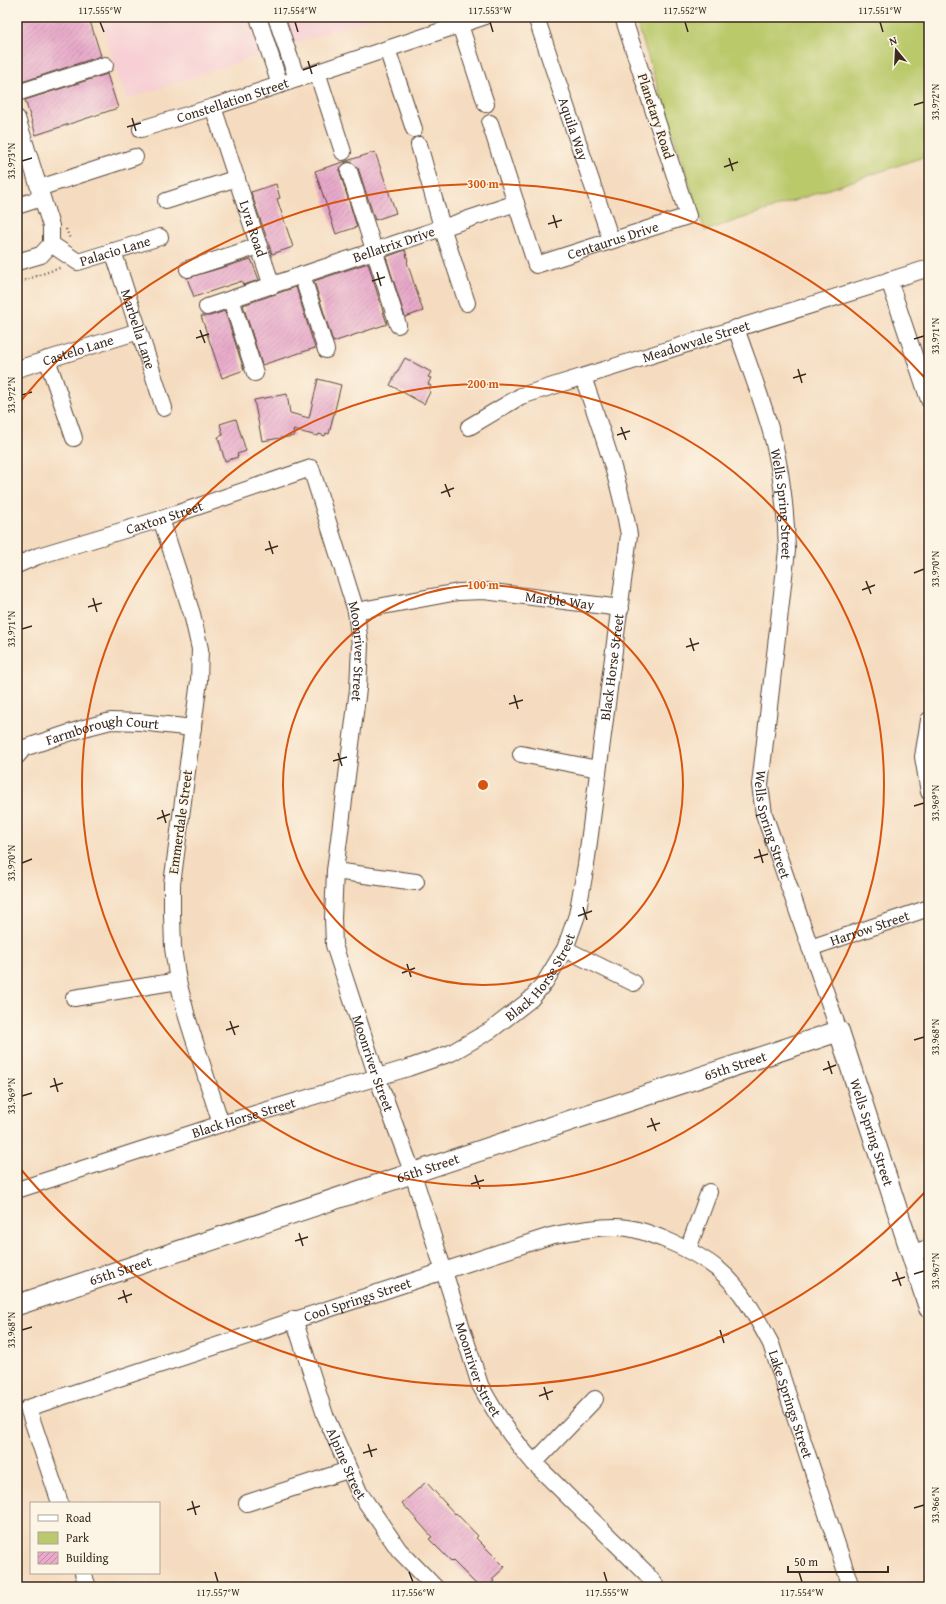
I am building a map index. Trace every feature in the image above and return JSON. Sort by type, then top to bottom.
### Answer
[{"type":"street","points":[[258,17],[280,84]]},
{"type":"street","points":[[276,17],[297,79]]},
{"type":"street","name":"Constellation Street","points":[[141,129],[214,107],[483,17]]},
{"type":"street","name":"Aquila Way","points":[[536,17],[611,240]]},
{"type":"street","name":"Planetary Road","points":[[623,17],[688,216]]},
{"type":"street","points":[[460,25],[486,104]]},
{"type":"street","points":[[387,49],[414,129]]},
{"type":"street","points":[[17,93],[105,65]]},
{"type":"street","points":[[317,72],[343,152]]},
{"type":"street","name":"Lyra Road","points":[[214,107],[272,286]]},
{"type":"street","points":[[17,118],[51,226],[51,244],[42,255],[17,262]]},
{"type":"street","points":[[490,123],[516,203]]},
{"type":"street","points":[[419,145],[442,227],[467,303]]},
{"type":"street","points":[[17,206],[41,193],[136,157]]},
{"type":"street","points":[[349,171],[398,325]]},
{"type":"street","points":[[166,201],[237,178]]},
{"type":"street","name":"Centaurus Drive","points":[[516,203],[536,266],[611,240],[688,216]]},
{"type":"street","name":"Bellatrix Drive","points":[[272,286],[516,203]]},
{"type":"street","name":"Palacio Lane","points":[[51,244],[78,262],[160,237]]},
{"type":"street","points":[[188,269],[259,246]]},
{"type":"street","name":"Marbella Lane","points":[[113,251],[164,408]]},
{"type":"street","name":"Meadowvale Street","points":[[469,427],[521,396],[929,268]]},
{"type":"street","points":[[302,275],[326,350]]},
{"type":"street","points":[[889,280],[929,400]]},
{"type":"street","points":[[207,307],[272,286]]},
{"type":"street","points":[[231,299],[255,373]]},
{"type":"street","name":"Wells Spring Street","points":[[736,328],[772,434],[780,469],[786,510],[787,550],[760,786],[764,814],[839,1031],[920,1250],[929,1308]]},
{"type":"street","name":"Castelo Lane","points":[[17,369],[139,330]]},
{"type":"street","points":[[48,359],[74,438]]},
{"type":"street","name":"Black Horse Street","points":[[17,1190],[221,1124],[451,1053],[491,1030],[531,999],[544,982],[565,949],[577,915],[586,865],[621,608],[629,535],[624,502],[583,377]]},
{"type":"street","name":"Caxton Street","points":[[17,565],[38,556],[161,519],[311,468]]},
{"type":"street","name":"Moonriver Street","points":[[311,468],[356,611],[360,645],[358,689],[335,871],[333,918],[334,945],[376,1077],[413,1174],[480,1385],[496,1414],[517,1444],[534,1463],[645,1572],[657,1587]]},
{"type":"street","name":"Emmerdale Street","points":[[161,519],[192,614],[200,649],[199,681],[172,884],[173,948],[178,981],[187,1017],[221,1124]]},
{"type":"street","name":"Marble Way","points":[[356,611],[458,592],[484,591],[621,608]]},
{"type":"street","points":[[929,720],[923,758],[929,792]]},
{"type":"street","name":"Farmborough Court","points":[[17,756],[24,748],[84,728],[111,722],[140,722],[193,728]]},
{"type":"street","points":[[521,754],[598,769]]},
{"type":"street","points":[[335,871],[416,882]]},
{"type":"street","name":"Harrow Street","points":[[810,948],[929,908]]},
{"type":"street","points":[[565,949],[634,983]]},
{"type":"street","points":[[74,998],[178,981]]},
{"type":"street","name":"65th Street","points":[[17,1305],[839,1031]]},
{"type":"street","points":[[688,1249],[709,1192]]},
{"type":"street","name":"Cool Springs Street","points":[[60,1502],[28,1408],[294,1319],[550,1236],[588,1228],[618,1227],[652,1234],[688,1249]]},
{"type":"street","name":"Lake Springs Street","points":[[688,1249],[719,1270],[741,1293],[759,1320],[771,1344],[851,1587]]},
{"type":"street","name":"Alpine Street","points":[[294,1319],[325,1415],[358,1492],[399,1550],[435,1587]]},
{"type":"street","points":[[534,1463],[595,1399]]},
{"type":"street","points":[[247,1503],[348,1470]]},
{"type":"street","points":[[83,1574],[88,1587]]},
{"type":"shaded area","points":[[99,17],[376,17],[126,99]]},
{"type":"green space","points":[[635,17],[929,17],[929,155],[705,231]]},
{"type":"building","points":[[17,17],[85,17],[86,22],[90,21],[101,56],[19,83],[17,78]]},
{"type":"building","points":[[107,74],[118,108],[36,135],[25,100]]},
{"type":"building","points":[[375,152],[396,213],[375,220],[358,168],[351,162],[346,162],[340,169],[340,173],[357,227],[336,234],[315,171]]},
{"type":"building","points":[[276,184],[280,198],[277,199],[293,247],[272,254],[251,192]]},
{"type":"building","points":[[405,250],[407,262],[423,311],[405,317],[386,257]]},
{"type":"building","points":[[251,259],[259,280],[243,285],[242,281],[194,297],[187,278]]},
{"type":"building","points":[[368,263],[387,324],[333,342],[314,281]]},
{"type":"building","points":[[296,287],[315,348],[262,365],[243,305]]},
{"type":"building","points":[[225,311],[244,370],[222,378],[201,316],[210,316]]},
{"type":"building","points":[[405,358],[431,372],[428,377],[431,378],[428,384],[431,386],[429,390],[430,392],[424,404],[390,385]]},
{"type":"building","points":[[318,379],[341,385],[329,434],[326,433],[325,436],[319,434],[318,436],[293,430],[294,436],[262,441],[254,400],[287,394],[290,413],[309,418]]},
{"type":"building","points":[[236,419],[246,451],[237,454],[238,457],[225,461],[218,437],[223,435],[220,424]]},
{"type":"building","points":[[426,1482],[455,1514],[456,1513],[478,1536],[476,1538],[505,1567],[492,1579],[494,1581],[488,1587],[479,1587],[453,1561],[452,1562],[429,1539],[432,1537],[402,1503]]}]
